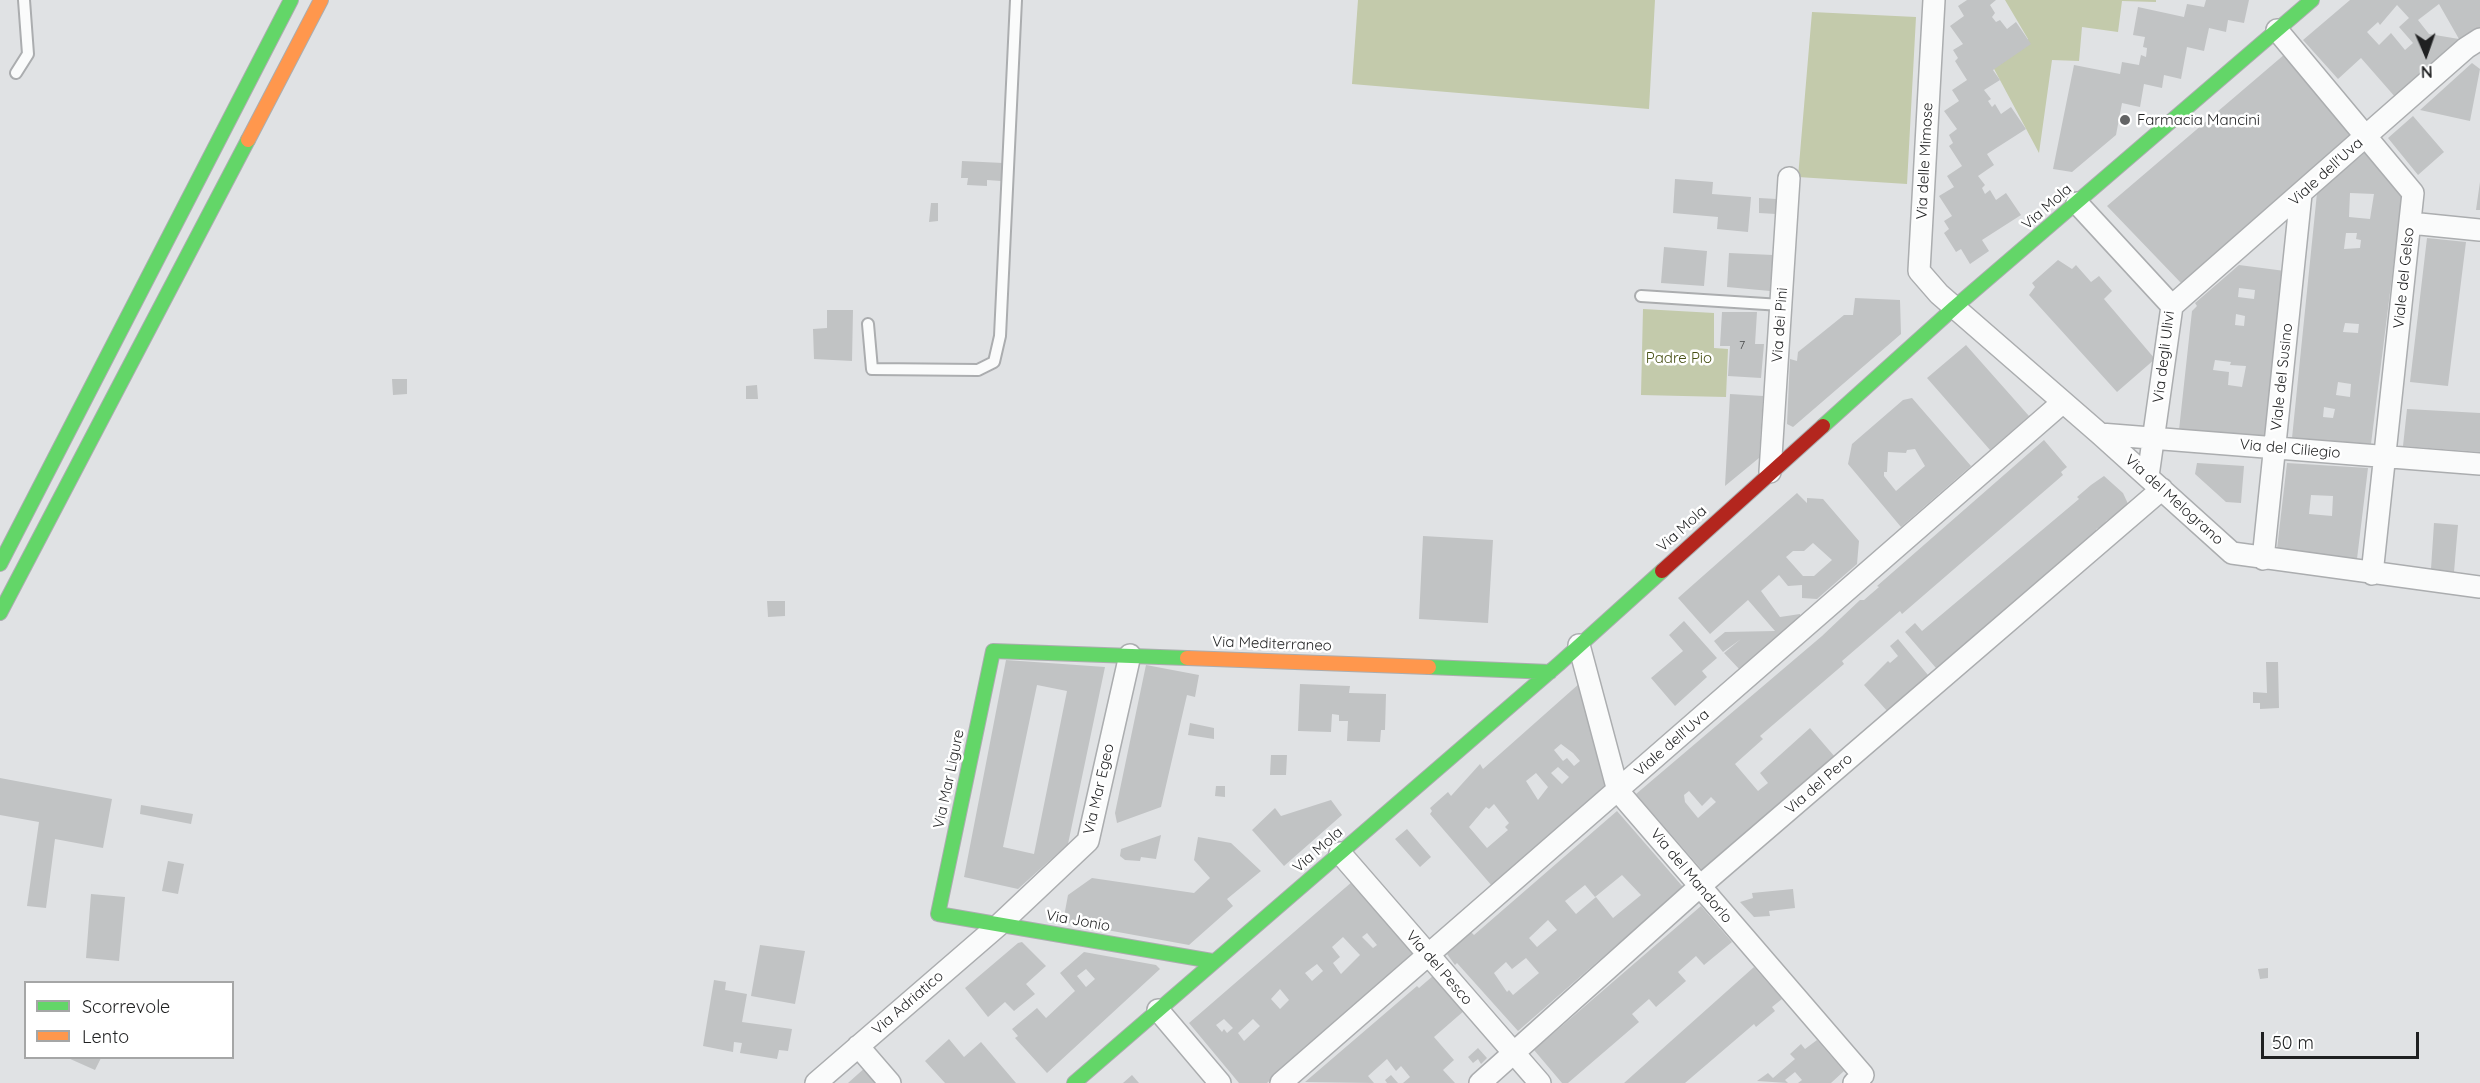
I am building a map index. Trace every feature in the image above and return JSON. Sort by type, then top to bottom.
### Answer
[{"type":"street","points":[[0,564],[291,0]]},
{"type":"street","points":[[0,613],[321,0]]},
{"type":"street","name":"Via delle Mimose","points":[[1934,0],[1919,271],[1955,307]]},
{"type":"street","name":"Via Mola","points":[[1074,1083],[1212,961],[1550,672],[1955,307],[2312,0]]},
{"type":"street","name":"Viale del Gelso","points":[[2277,30],[2413,193],[2372,574]]},
{"type":"street","name":"Viale dell'Uva","points":[[2172,306],[2466,48],[2480,39]]},
{"type":"street","name":"Via dei Pini","points":[[1770,472],[1789,178]]},
{"type":"street","name":"Viale del Susino","points":[[2263,559],[2301,194]]},
{"type":"street","name":"Via degli Ulivi","points":[[2077,203],[2172,306],[2154,439],[2155,483]]},
{"type":"street","points":[[2410,223],[2480,230]]},
{"type":"street","name":"Via del Melograno","points":[[1955,307],[2232,553],[2480,587]]},
{"type":"street","name":"Viale dell'Uva","points":[[1281,1083],[2062,402]]},
{"type":"street","name":"Via del Ciliegio","points":[[2100,434],[2480,464]]},
{"type":"street","name":"Via del Pero","points":[[1480,1083],[2155,483]]},
{"type":"street","name":"Via del Mandorlo","points":[[1579,645],[1618,791],[1859,1079]]},
{"type":"street","name":"Via Mediterraneo","points":[[993,651],[1550,672]]},
{"type":"street","name":"Via Mar Ligure","points":[[938,914],[993,651]]},
{"type":"street","name":"Via Mar Egeo","points":[[1000,924],[1088,841],[1130,655]]},
{"type":"street","name":"Via del Pesco","points":[[1340,853],[1540,1083]]},
{"type":"street","name":"Via Jonio","points":[[938,914],[1212,961]]},
{"type":"street","name":"Via Adriatico","points":[[816,1083],[1000,924]]},
{"type":"street","points":[[1158,1010],[1220,1083]]},
{"type":"street","points":[[858,1046],[890,1083]]},
{"type":"lane","points":[[16,73],[28,54],[24,0]]},
{"type":"lane","points":[[868,324],[872,369],[978,370],[994,362],[1000,336],[1016,0]]},
{"type":"lane","points":[[1641,296],[1781,305]]},
{"type":"green space","points":[[1358,0],[1655,0],[1649,109],[1352,84]]},
{"type":"green space","points":[[2005,0],[2156,0],[2156,2],[2122,1],[2118,32],[2082,27],[2079,61],[2052,60],[2039,153],[1993,67],[2028,39]]},
{"type":"green space","points":[[1812,12],[1916,17],[1907,184],[1798,177]]},
{"type":"green space","name":"Padre Pio","points":[[1643,309],[1714,313],[1714,348],[1728,349],[1726,397],[1641,395]]},
{"type":"building","points":[[1967,0],[1996,0],[1990,5],[1995,13],[1992,17],[1996,22],[2000,20],[2007,29],[2016,22],[2031,44],[1993,70],[2000,80],[1984,90],[1991,99],[1988,101],[1992,107],[1995,104],[2001,114],[2011,107],[2026,129],[1987,154],[1994,165],[1978,176],[1985,185],[1982,188],[1985,194],[1990,190],[1996,200],[2006,193],[2021,215],[1982,240],[1989,251],[1970,264],[1961,249],[1956,252],[1944,233],[1949,229],[1944,221],[1952,216],[1939,196],[1954,187],[1947,176],[1962,166],[1949,146],[1953,143],[1949,135],[1957,129],[1944,111],[1959,101],[1952,90],[1967,80],[1955,61],[1958,58],[1953,50],[1963,44],[1950,26],[1964,16],[1958,6]]},
{"type":"building","points":[[2206,0],[2249,0],[2244,23],[2228,20],[2226,32],[2209,28],[2204,51],[2187,47],[2181,79],[2164,75],[2162,88],[2144,84],[2140,107],[2122,103],[2116,135],[2072,172],[2053,169],[2074,65],[2120,74],[2122,62],[2139,65],[2141,55],[2146,57],[2147,48],[2143,47],[2145,37],[2133,35],[2138,7],[2184,17],[2187,4],[2204,7]]},
{"type":"building","points":[[2350,0],[2480,0],[2480,29],[2396,98],[2361,58],[2338,79],[2303,40]],"holes":[[[2439,4],[2459,39],[2429,34],[2418,20]],[[2397,5],[2409,18],[2399,27],[2413,43],[2405,50],[2391,33],[2379,45],[2367,32],[2378,22],[2380,25]]]},
{"type":"building","points":[[2285,54],[2353,135],[2182,284],[2107,206]]},
{"type":"building","points":[[2472,63],[2480,69],[2470,121],[2420,110]]},
{"type":"building","points":[[2413,116],[2444,152],[2418,175],[2388,138]]},
{"type":"building","points":[[2368,150],[2403,189],[2371,444],[2292,438],[2317,193]],"holes":[[[2350,193],[2374,194],[2370,219],[2349,217]],[[2346,233],[2357,233],[2356,239],[2361,240],[2360,248],[2344,249]],[[2345,323],[2359,324],[2358,333],[2343,332]],[[2338,382],[2351,384],[2350,397],[2336,395]],[[2324,407],[2335,409],[2333,418],[2323,417]]]},
{"type":"building","points":[[962,161],[1003,163],[1001,181],[987,180],[987,186],[967,185],[968,178],[961,178]]},
{"type":"building","points":[[1675,179],[1713,182],[1712,194],[1751,197],[1748,232],[1717,229],[1718,217],[1673,213]]},
{"type":"building","points":[[2480,182],[2480,210],[2476,210]]},
{"type":"building","points":[[1759,198],[1777,199],[1776,214],[1759,213]]},
{"type":"building","points":[[931,203],[938,203],[938,221],[929,222]]},
{"type":"building","points":[[2427,238],[2466,242],[2448,386],[2410,382]]},
{"type":"building","points":[[1664,247],[1707,251],[1704,286],[1661,283]]},
{"type":"building","points":[[1729,253],[1773,255],[1770,291],[1727,287]]},
{"type":"building","points":[[2058,260],[2072,269],[2076,265],[2091,282],[2099,276],[2112,291],[2104,299],[2155,359],[2117,392],[2029,295],[2035,287],[2032,283]]},
{"type":"building","points":[[2239,265],[2285,271],[2266,436],[2179,430],[2192,311],[2197,306],[2195,303]],"holes":[[[2239,288],[2255,290],[2254,299],[2238,297]],[[2236,314],[2245,316],[2244,326],[2235,325]],[[2215,360],[2231,362],[2230,365],[2246,366],[2242,387],[2228,385],[2229,372],[2213,370]]]},
{"type":"building","points":[[1855,298],[1900,300],[1901,334],[1793,427],[1787,424],[1790,359],[1797,361],[1798,352],[1844,315],[1853,315]]},
{"type":"building","points":[[827,310],[853,310],[852,361],[814,359],[813,329],[827,328]]},
{"type":"building","points":[[1722,312],[1757,312],[1755,344],[1764,344],[1761,378],[1728,376],[1730,346],[1720,346]]},
{"type":"building","points":[[1966,345],[2029,416],[1990,450],[1927,378]]},
{"type":"building","points":[[392,379],[407,379],[407,394],[393,395]]},
{"type":"building","points":[[757,385],[758,399],[746,399],[746,386]]},
{"type":"building","points":[[1730,394],[1763,396],[1759,458],[1725,486]]},
{"type":"building","points":[[1912,398],[1971,466],[1901,527],[1848,464],[1852,444],[1903,400]],"holes":[[[1915,449],[1925,466],[1896,491],[1884,476],[1884,472],[1887,472],[1888,452],[1906,453],[1907,450]]]},
{"type":"building","points":[[2407,409],[2480,413],[2480,452],[2403,446]]},
{"type":"building","points":[[2044,440],[2067,467],[2061,472],[2063,475],[1902,614],[1900,611],[1842,661],[1844,664],[1760,736],[1763,739],[1735,764],[1758,791],[1768,783],[1760,773],[1810,728],[1835,757],[1703,871],[1636,794],[1822,636],[1860,600],[1864,600],[1879,587],[1877,586]],"holes":[[[1689,791],[1702,806],[1711,797],[1716,802],[1698,818],[1685,802],[1684,795]]]},
{"type":"building","points":[[2197,463],[2244,466],[2241,503],[2226,502],[2195,474]]},
{"type":"building","points":[[2287,463],[2368,468],[2357,559],[2277,549]],"holes":[[[2311,495],[2333,496],[2332,516],[2309,514]]]},
{"type":"building","points":[[2104,476],[2123,493],[2129,506],[2106,521],[2104,527],[2096,529],[2098,532],[1936,668],[1905,632],[1915,623],[1922,631]]},
{"type":"building","points":[[1797,493],[1807,503],[1807,498],[1823,499],[1859,541],[1857,564],[1817,599],[1802,598],[1802,585],[1788,586],[1779,575],[1761,591],[1780,617],[1800,614],[1800,619],[1741,671],[1724,653],[1741,639],[1723,652],[1714,641],[1725,632],[1775,631],[1748,600],[1710,634],[1678,598]],"holes":[[[1813,543],[1832,560],[1814,576],[1803,576],[1786,557],[1793,551],[1804,551]]]},
{"type":"building","points":[[2434,523],[2458,525],[2454,572],[2431,569]]},
{"type":"building","points":[[1423,536],[1493,540],[1488,623],[1419,619]]},
{"type":"building","points":[[767,601],[785,601],[785,616],[768,617]]},
{"type":"building","points":[[1684,621],[1717,658],[1702,671],[1707,677],[1675,706],[1651,678],[1683,651],[1669,635]]},
{"type":"building","points":[[1898,639],[1928,675],[1888,712],[1864,685],[1888,661],[1890,663],[1898,656],[1890,646]]},
{"type":"building","points":[[1006,660],[1105,667],[1068,844],[1018,889],[964,877]],"holes":[[[1037,685],[1067,691],[1034,854],[1003,847]]]},
{"type":"building","points":[[2266,662],[2278,662],[2279,708],[2260,709],[2260,703],[2253,703],[2253,692],[2267,693]]},
{"type":"building","points":[[1146,665],[1199,675],[1195,697],[1187,695],[1161,807],[1117,823],[1115,813]]},
{"type":"building","points":[[1580,683],[1611,785],[1492,886],[1430,814],[1432,811],[1430,808],[1448,792],[1451,796],[1480,764],[1483,769]],"holes":[[[1561,744],[1580,761],[1574,766],[1567,758],[1563,761],[1554,750]],[[1558,767],[1569,777],[1562,784],[1551,773]],[[1536,773],[1548,787],[1538,800],[1526,781]],[[1494,804],[1509,823],[1505,827],[1508,830],[1487,848],[1469,827],[1486,807],[1489,809]]]},
{"type":"building","points":[[1300,684],[1350,686],[1349,693],[1386,694],[1385,730],[1381,730],[1380,742],[1347,741],[1348,721],[1339,721],[1339,715],[1332,714],[1331,732],[1298,731]]},
{"type":"building","points":[[1190,723],[1214,728],[1214,739],[1188,735]]},
{"type":"building","points":[[1271,755],[1287,755],[1286,775],[1270,775]]},
{"type":"building","points":[[0,778],[112,799],[103,848],[55,839],[46,908],[27,906],[39,822],[0,815]]},
{"type":"building","points":[[1216,786],[1225,786],[1225,797],[1215,796]]},
{"type":"building","points":[[1331,800],[1342,815],[1284,866],[1252,830],[1275,808],[1281,816]]},
{"type":"building","points":[[141,805],[193,814],[191,824],[140,814]]},
{"type":"building","points":[[1617,811],[1683,887],[1518,1031],[1447,954],[1471,932],[1474,935]],"holes":[[[1622,875],[1641,895],[1613,918],[1596,897],[1576,914],[1565,901],[1585,885],[1595,897]],[[1548,920],[1557,930],[1537,947],[1529,938]],[[1526,958],[1539,973],[1513,995],[1509,990],[1507,992],[1494,973],[1506,962],[1512,969]]]},
{"type":"building","points":[[1407,829],[1431,857],[1420,867],[1395,839]]},
{"type":"building","points":[[1161,835],[1156,859],[1141,857],[1140,861],[1125,860],[1120,856],[1121,849]]},
{"type":"building","points":[[1198,837],[1231,843],[1261,871],[1227,899],[1233,906],[1189,945],[1063,922],[1068,895],[1092,878],[1194,893],[1210,878],[1194,860]]},
{"type":"building","points":[[168,861],[184,864],[178,894],[162,891]]},
{"type":"building","points":[[1353,881],[1416,953],[1267,1083],[1239,1083],[1189,1023]],"holes":[[[1367,933],[1377,945],[1373,948],[1362,937]],[[1343,937],[1360,955],[1341,974],[1333,963],[1340,957],[1332,947]],[[1317,964],[1323,971],[1312,981],[1305,973]],[[1280,989],[1289,1000],[1280,1009],[1271,999]],[[1224,1019],[1233,1028],[1227,1033],[1224,1029],[1222,1032],[1216,1025]],[[1253,1019],[1260,1026],[1244,1041],[1238,1033]]]},
{"type":"building","points":[[1793,889],[1795,908],[1769,911],[1770,916],[1754,917],[1740,902],[1753,898],[1752,893]]},
{"type":"building","points":[[91,894],[125,897],[119,961],[86,958]]},
{"type":"building","points":[[1701,906],[1732,942],[1704,965],[1696,956],[1678,972],[1686,981],[1656,1007],[1649,999],[1632,1014],[1639,1022],[1568,1083],[1562,1083],[1534,1050]]},
{"type":"building","points":[[1022,942],[1046,966],[1026,984],[1035,994],[1014,1011],[1005,1002],[988,1017],[965,988]]},
{"type":"building","points":[[760,945],[805,951],[795,1004],[751,996]]},
{"type":"building","points":[[1084,952],[1156,965],[1160,969],[1047,1073],[1015,1038],[1018,1036],[1012,1029],[1037,1008],[1046,1018],[1075,991],[1060,973]],"holes":[[[1086,969],[1095,979],[1086,987],[1077,976]]]},
{"type":"building","points":[[1754,967],[1782,999],[1772,1007],[1775,1011],[1756,1027],[1754,1024],[1685,1083],[1624,1083]]},
{"type":"building","points":[[2268,968],[2268,978],[2260,979],[2258,969]]},
{"type":"building","points":[[1434,975],[1465,1010],[1434,1037],[1454,1060],[1443,1070],[1455,1083],[1403,1083],[1410,1077],[1401,1066],[1396,1071],[1387,1059],[1368,1076],[1374,1083],[1305,1082],[1417,986],[1419,988]]},
{"type":"building","points":[[714,980],[726,982],[725,990],[747,994],[742,1022],[792,1029],[788,1051],[779,1050],[777,1059],[740,1053],[742,1043],[734,1042],[733,1052],[703,1046]]},
{"type":"building","points":[[949,1039],[964,1057],[981,1042],[1016,1083],[945,1083],[925,1061]]},
{"type":"building","points":[[1817,1040],[1844,1071],[1831,1083],[1798,1083],[1802,1080],[1795,1072],[1785,1080],[1788,1083],[1757,1081],[1768,1073],[1773,1078],[1795,1059],[1790,1054],[1801,1044],[1805,1049]]},
{"type":"building","points":[[1478,1048],[1487,1058],[1481,1064],[1478,1059],[1473,1063],[1468,1057]]},
{"type":"building","points":[[70,1059],[100,1059],[95,1070]]},
{"type":"building","points":[[867,1066],[881,1083],[848,1083]]},
{"type":"building","points":[[1132,1075],[1139,1083],[1123,1083]]},
{"type":"building","points":[[1391,1075],[1398,1083],[1387,1083],[1385,1080]]},
{"type":"traffic: fast","points":[[0,564],[291,0]]},
{"type":"traffic: fast","points":[[1823,426],[1955,307],[2312,0]]},
{"type":"traffic: fast","points":[[0,613],[248,140]]},
{"type":"traffic: fast","points":[[1074,1083],[1560,663],[1662,571]]},
{"type":"traffic: fast","points":[[1187,658],[993,651],[938,914],[1212,961]]},
{"type":"traffic: fast","points":[[1429,667],[1550,672]]},
{"type":"traffic: slow","points":[[248,140],[321,0]]},
{"type":"traffic: slow","points":[[1187,658],[1429,667]]},
{"type":"traffic: jam","points":[[1662,571],[1823,426]]},
{"type":"place","name":"Farmacia Mancini","points":[[2125,120]]}]
